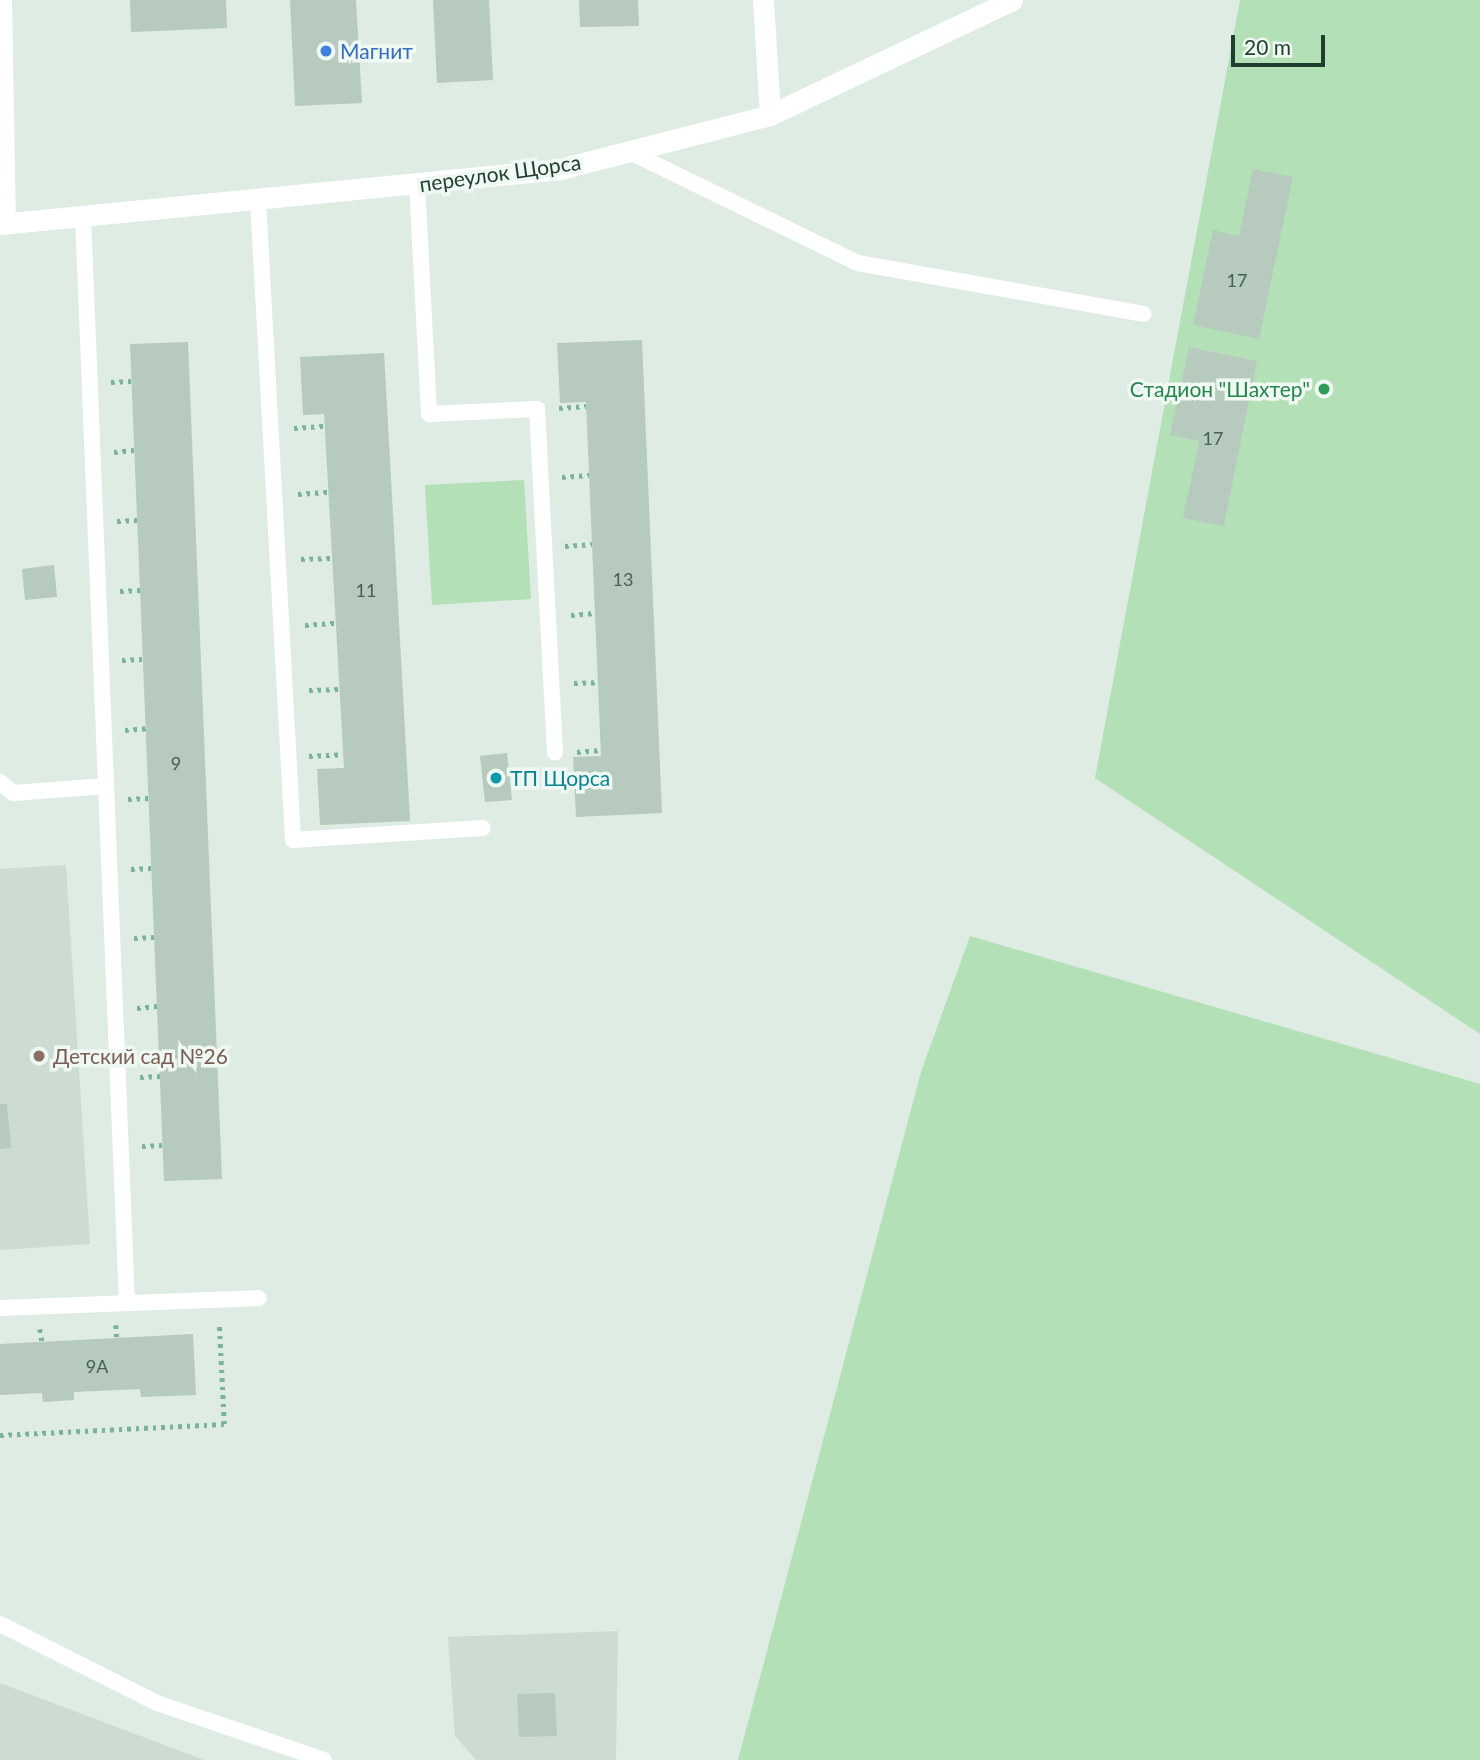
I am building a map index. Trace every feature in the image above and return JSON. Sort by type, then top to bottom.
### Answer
[{"type":"street","points":[[763,0],[770,115]]},
{"type":"street","name":"переулок Щорса","points":[[4,223],[560,169],[770,115],[1012,0]]},
{"type":"lane","points":[[4,0],[4,223]]},
{"type":"lane","points":[[628,151],[858,263],[1143,314]]},
{"type":"lane","points":[[417,184],[429,414],[537,409],[555,753]]},
{"type":"lane","points":[[258,200],[293,840],[482,828]]},
{"type":"lane","points":[[83,216],[127,1303]]},
{"type":"lane","points":[[0,782],[13,793],[106,786]]},
{"type":"lane","points":[[0,1308],[259,1298]]},
{"type":"lane","points":[[0,1624],[157,1703],[324,1760]]},
{"type":"path","points":[[270,429],[325,426]]},
{"type":"path","points":[[274,495],[328,492]]},
{"type":"path","points":[[278,561],[332,558]]},
{"type":"path","points":[[281,626],[336,623]]},
{"type":"path","points":[[285,692],[339,689]]},
{"type":"path","points":[[289,757],[343,754]]},
{"type":"path","points":[[0,1435],[224,1423],[218,1320],[206,1320]]},
{"type":"path","points":[[103,1325],[129,1324]]},
{"type":"path","points":[[116,1325],[117,1338]]},
{"type":"path","points":[[27,1329],[53,1328]]},
{"type":"path","points":[[40,1329],[42,1342]]},
{"type":"shaded area","name":"Детский сад №26","points":[[66,865],[90,1244],[0,1250],[0,869]]},
{"type":"shaded area","points":[[618,1631],[616,1760],[476,1760],[455,1736],[448,1637]]},
{"type":"shaded area","points":[[0,1683],[204,1760],[0,1760]]},
{"type":"green space","name":"Стадион \"Шахтер\"","points":[[1240,0],[1480,0],[1480,1034],[1095,778]]},
{"type":"green space","points":[[524,480],[531,599],[432,605],[425,485]]},
{"type":"green space","points":[[970,936],[1480,1084],[1480,1760],[738,1760],[921,1072]]},
{"type":"building","points":[[130,0],[226,0],[227,28],[131,32]]},
{"type":"building","name":"Магнит","points":[[290,0],[356,0],[362,103],[295,106]]},
{"type":"building","points":[[433,0],[489,0],[493,80],[437,83]]},
{"type":"building","points":[[579,0],[638,0],[639,26],[580,27]]},
{"type":"building","points":[[1253,169],[1293,177],[1259,339],[1193,325],[1213,230],[1239,236]]},
{"type":"building","points":[[642,340],[662,813],[576,817],[573,757],[601,756],[586,402],[560,403],[557,343]]},
{"type":"building","points":[[188,342],[222,1179],[164,1181],[130,344]]},
{"type":"building","points":[[1189,347],[1257,361],[1224,526],[1183,518],[1199,441],[1170,435]]},
{"type":"building","points":[[384,353],[410,821],[320,825],[317,769],[344,768],[324,414],[303,415],[300,357]]},
{"type":"building","points":[[54,565],[57,597],[25,600],[22,569]]},
{"type":"building","name":"ТП Щорса","points":[[507,753],[512,800],[485,802],[480,756]]},
{"type":"building","points":[[0,1104],[7,1104],[11,1148],[0,1149]]},
{"type":"building","points":[[193,1334],[196,1395],[141,1397],[140,1389],[74,1392],[74,1400],[43,1402],[42,1393],[0,1395],[0,1344]]},
{"type":"building","points":[[555,1693],[557,1736],[519,1737],[517,1694]]},
{"type":"place","name":"Магнит","points":[[326,51]]},
{"type":"place","name":"Стадион \"Шахтер\"","points":[[1324,389]]},
{"type":"place","name":"ТП Щорса","points":[[496,778]]},
{"type":"place","name":"Детский сад №26","points":[[39,1056]]}]
